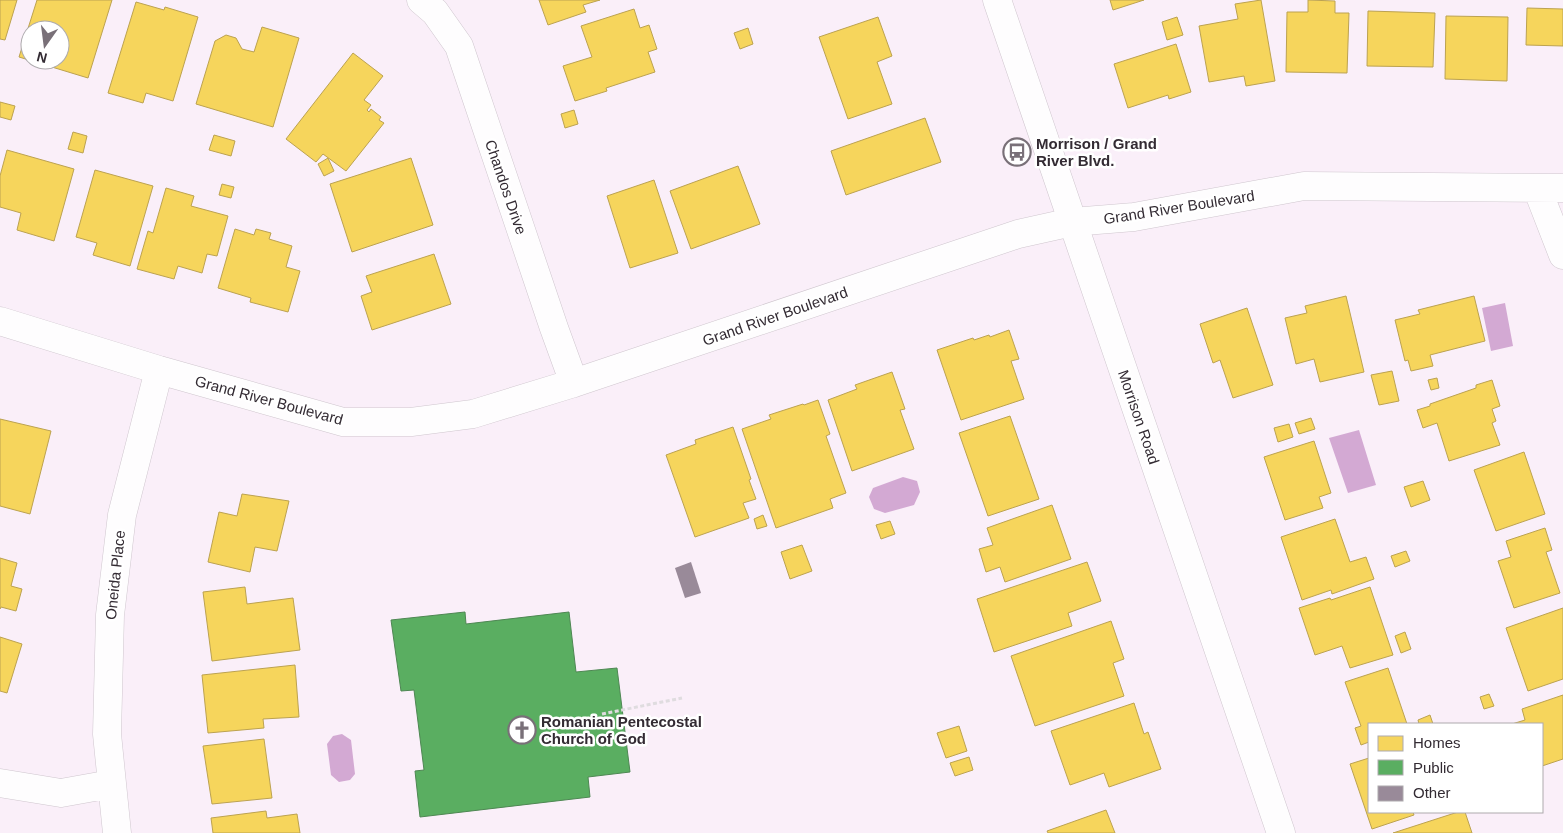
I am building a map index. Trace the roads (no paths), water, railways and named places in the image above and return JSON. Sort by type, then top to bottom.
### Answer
[{"type":"street","name":"Chandos Drive","points":[[421,0],[435,12],[459,46],[574,383]]},
{"type":"street","name":"Morrison Road","points":[[997,0],[1280,833]]},
{"type":"street","name":"Grand River Boulevard","points":[[0,321],[158,370],[343,422],[411,422],[473,414],[574,383],[1018,234],[1072,222],[1134,217],[1304,186],[1550,188]]},
{"type":"street","points":[[1550,188],[1563,255]]},
{"type":"street","name":"Oneida Place","points":[[117,833],[107,734],[111,606],[122,515],[158,370]]},
{"type":"street","points":[[0,783],[61,792],[111,784]]},
{"type":"place","name":"Morrison / Grand River Blvd.","points":[[1017,152]]},
{"type":"place","name":"Romanian Pentecostal Church of God","points":[[522,730]]}]
